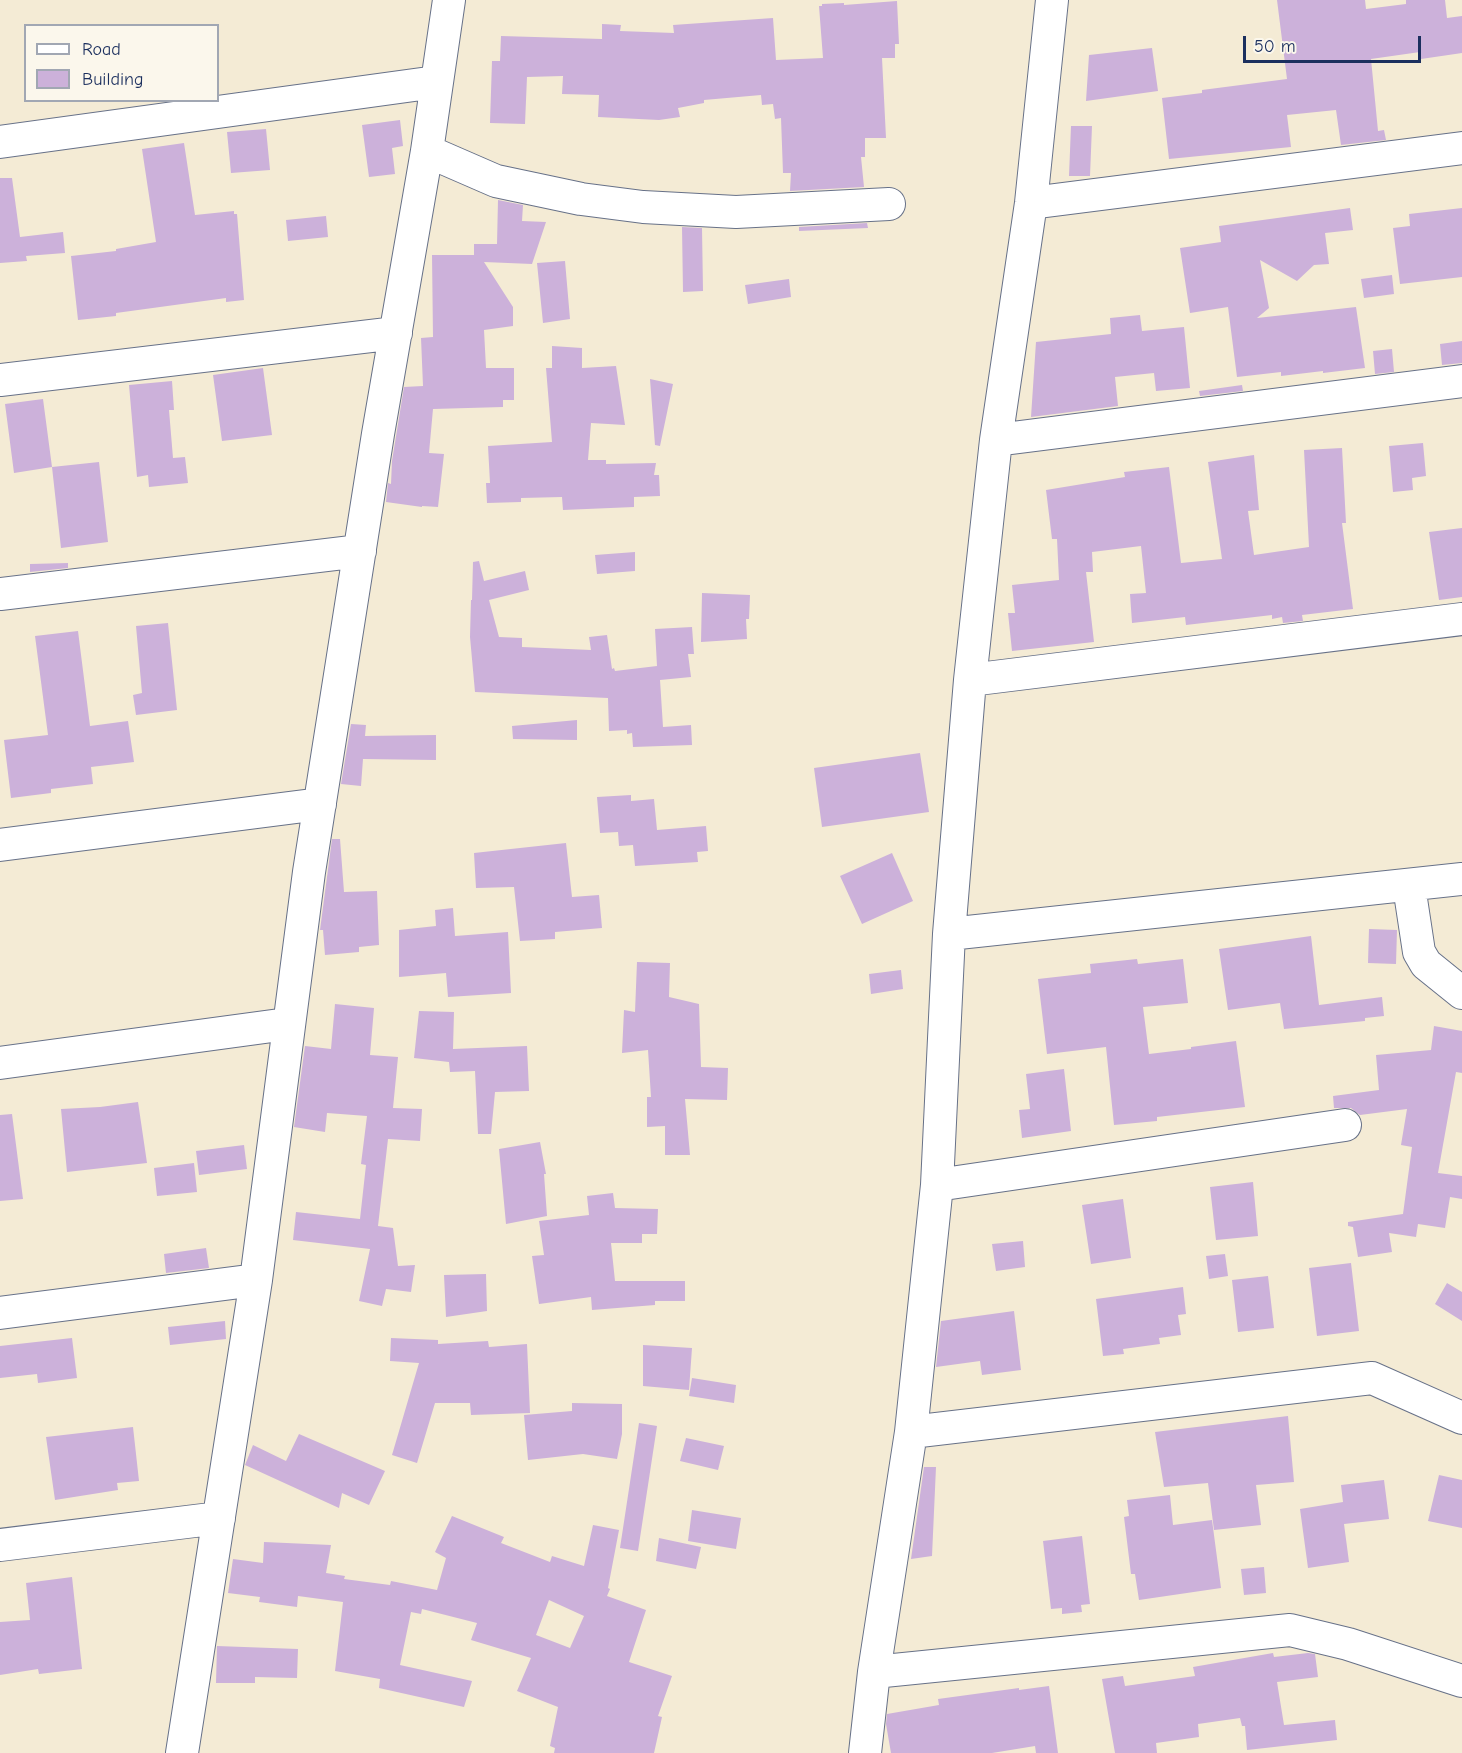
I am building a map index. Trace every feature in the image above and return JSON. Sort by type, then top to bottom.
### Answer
[{"type":"street","points":[[182,1753],[256,1280],[287,1024],[320,804],[427,151],[449,0]]},
{"type":"street","points":[[865,1753],[874,1672],[911,1432],[937,1185],[950,934],[970,680],[996,440],[1031,203],[1052,0]]},
{"type":"street","points":[[0,142],[436,82]]},
{"type":"street","points":[[1031,203],[1462,148]]},
{"type":"street","points":[[427,151],[496,181],[581,199],[633,206],[736,212],[889,204]]},
{"type":"street","points":[[0,381],[396,333]]},
{"type":"street","points":[[996,440],[1462,381]]},
{"type":"street","points":[[0,594],[360,551]]},
{"type":"street","points":[[970,680],[1462,619]]},
{"type":"street","points":[[0,845],[320,804]]},
{"type":"street","points":[[950,934],[1462,879]]},
{"type":"street","points":[[1409,886],[1419,952],[1426,964],[1462,993]]},
{"type":"street","points":[[0,1063],[287,1024]]},
{"type":"street","points":[[937,1185],[1345,1125]]},
{"type":"street","points":[[0,1313],[256,1280]]},
{"type":"street","points":[[911,1432],[1372,1378],[1462,1418]]},
{"type":"street","points":[[0,1545],[219,1518]]},
{"type":"street","points":[[874,1672],[1290,1630],[1348,1644],[1462,1681]]},
{"type":"building","points":[[1277,0],[1365,0],[1366,9],[1406,4],[1406,0],[1445,0],[1447,18],[1462,16],[1462,53],[1421,59],[1420,52],[1371,59],[1378,131],[1384,130],[1386,140],[1341,145],[1336,110],[1287,115],[1291,147],[1169,159],[1162,98],[1202,93],[1202,90],[1287,79]]},
{"type":"building","points":[[897,1],[899,44],[895,44],[895,58],[882,58],[886,138],[865,138],[865,157],[861,157],[864,187],[790,191],[791,173],[783,173],[781,118],[775,119],[773,104],[762,105],[761,95],[704,100],[704,103],[678,108],[680,117],[659,120],[598,117],[599,95],[562,94],[563,76],[527,77],[525,124],[490,123],[492,61],[500,61],[501,36],[602,39],[602,24],[621,25],[620,31],[674,33],[673,25],[773,18],[776,60],[823,58],[819,6],[822,4],[844,3],[844,5]]},
{"type":"building","points":[[1152,48],[1158,91],[1086,101],[1089,55]]},
{"type":"building","points":[[400,120],[403,146],[392,148],[395,174],[369,177],[362,125]]},
{"type":"building","points":[[1071,126],[1092,126],[1090,176],[1069,176]]},
{"type":"building","points":[[266,129],[270,170],[231,173],[227,132]]},
{"type":"building","points":[[184,143],[195,215],[234,211],[234,214],[237,214],[244,300],[226,302],[226,298],[78,320],[71,256],[116,251],[116,249],[156,242],[142,149]]},
{"type":"building","points":[[0,178],[12,178],[20,237],[63,232],[65,253],[26,256],[27,261],[0,263]]},
{"type":"building","points":[[498,200],[523,205],[522,221],[546,222],[532,264],[484,262],[513,307],[513,326],[484,330],[486,368],[514,368],[514,400],[503,400],[503,407],[433,409],[429,453],[444,454],[438,507],[386,502],[388,483],[391,484],[392,461],[404,387],[423,386],[421,338],[433,337],[432,255],[474,255],[474,244],[497,244]]},
{"type":"building","points":[[1350,208],[1353,230],[1325,233],[1329,264],[1314,265],[1297,281],[1260,260],[1269,308],[1257,318],[1356,307],[1365,368],[1281,376],[1281,372],[1237,377],[1228,307],[1190,313],[1180,248],[1221,242],[1219,226]]},
{"type":"building","points":[[1462,208],[1462,277],[1400,284],[1393,228],[1410,226],[1409,214]]},
{"type":"building","points":[[326,216],[328,237],[288,241],[286,220]]},
{"type":"building","points":[[867,223],[868,228],[799,231],[799,227]]},
{"type":"building","points":[[682,227],[702,228],[703,291],[683,292]]},
{"type":"building","points":[[565,261],[570,319],[543,323],[537,263]]},
{"type":"building","points":[[1392,275],[1394,294],[1364,298],[1361,279]]},
{"type":"building","points":[[789,279],[791,297],[748,304],[745,285]]},
{"type":"building","points":[[1140,315],[1142,331],[1184,327],[1190,388],[1156,391],[1154,373],[1115,377],[1118,406],[1031,417],[1036,342],[1111,334],[1110,318]]},
{"type":"building","points":[[1462,341],[1462,363],[1442,365],[1440,344]]},
{"type":"building","points":[[552,346],[582,348],[582,368],[616,366],[625,425],[591,423],[588,460],[606,460],[606,464],[656,463],[654,475],[659,475],[660,496],[634,497],[634,507],[563,510],[562,497],[521,498],[521,502],[487,503],[486,483],[490,483],[488,446],[552,442],[546,368],[552,368]]},
{"type":"building","points":[[1392,349],[1394,372],[1375,374],[1373,351]]},
{"type":"building","points":[[263,368],[272,435],[222,441],[213,375]]},
{"type":"building","points":[[650,379],[673,384],[660,446],[655,445]]},
{"type":"building","points":[[172,381],[174,410],[169,410],[173,458],[185,457],[188,483],[149,487],[148,475],[137,477],[129,385]]},
{"type":"building","points":[[1242,385],[1243,391],[1200,396],[1199,391]]},
{"type":"building","points":[[43,399],[52,467],[14,473],[5,404]]},
{"type":"building","points":[[1423,443],[1426,476],[1412,478],[1413,490],[1393,492],[1389,446]]},
{"type":"building","points":[[1342,448],[1346,523],[1342,523],[1353,609],[1302,615],[1303,621],[1283,623],[1282,617],[1272,619],[1272,615],[1186,625],[1185,617],[1132,623],[1130,594],[1146,593],[1141,546],[1092,552],[1093,572],[1086,572],[1094,642],[1012,651],[1008,613],[1015,613],[1012,585],[1059,580],[1057,539],[1052,539],[1046,490],[1125,477],[1124,472],[1169,467],[1181,563],[1222,559],[1208,462],[1254,455],[1259,510],[1248,511],[1254,555],[1309,547],[1304,450]]},
{"type":"building","points":[[99,462],[108,542],[61,548],[52,467]]},
{"type":"building","points":[[1462,528],[1462,597],[1439,600],[1429,532]]},
{"type":"building","points":[[635,552],[635,571],[597,574],[595,555]]},
{"type":"building","points":[[479,561],[484,581],[525,571],[529,590],[489,600],[499,637],[522,638],[522,647],[591,650],[589,637],[607,635],[612,669],[614,668],[615,671],[657,666],[655,629],[692,627],[694,654],[688,654],[691,677],[660,680],[663,727],[691,725],[692,745],[633,747],[632,733],[627,734],[627,730],[609,731],[608,698],[475,692],[470,637],[471,600],[473,562]]},
{"type":"building","points":[[68,563],[68,568],[30,572],[30,564]]},
{"type":"building","points":[[702,593],[750,595],[749,619],[746,619],[747,639],[701,642]]},
{"type":"building","points":[[168,623],[177,710],[136,715],[133,695],[142,693],[136,626]]},
{"type":"building","points":[[78,631],[90,726],[128,721],[134,762],[91,767],[93,784],[51,789],[51,793],[11,798],[4,740],[48,735],[35,636]]},
{"type":"building","points":[[577,720],[577,740],[513,739],[512,726]]},
{"type":"building","points":[[351,724],[366,725],[365,736],[436,735],[436,760],[363,759],[361,786],[341,784]]},
{"type":"building","points":[[920,753],[929,812],[822,827],[814,768]]},
{"type":"building","points":[[631,795],[631,801],[654,799],[657,830],[706,826],[708,851],[697,852],[698,862],[635,866],[633,845],[619,846],[618,832],[600,833],[597,797]]},
{"type":"building","points":[[332,839],[340,839],[344,892],[377,891],[379,945],[359,947],[359,952],[325,955],[323,930],[320,930]]},
{"type":"building","points":[[566,843],[572,897],[599,895],[602,928],[555,932],[555,939],[520,941],[514,887],[476,888],[474,853]]},
{"type":"building","points":[[892,853],[913,901],[862,924],[840,876]]},
{"type":"building","points":[[453,908],[455,936],[508,932],[511,993],[448,997],[446,973],[399,977],[399,930],[436,926],[435,910]]},
{"type":"building","points":[[1369,929],[1397,930],[1396,964],[1368,963]]},
{"type":"building","points":[[1311,936],[1319,1005],[1382,997],[1384,1016],[1365,1018],[1365,1021],[1284,1029],[1280,1003],[1228,1010],[1219,949]]},
{"type":"building","points":[[1137,959],[1138,964],[1183,959],[1188,1003],[1143,1007],[1149,1054],[1236,1041],[1245,1107],[1157,1117],[1157,1121],[1114,1125],[1106,1047],[1047,1054],[1038,979],[1091,973],[1090,964]]},
{"type":"building","points":[[637,962],[670,963],[669,997],[699,1004],[701,1067],[728,1068],[727,1100],[685,1099],[690,1155],[665,1155],[665,1126],[647,1127],[647,1097],[651,1097],[648,1050],[622,1053],[624,1010],[635,1012]]},
{"type":"building","points":[[901,970],[903,989],[871,994],[869,974]]},
{"type":"building","points":[[335,1004],[374,1008],[370,1055],[398,1057],[393,1108],[422,1109],[420,1141],[388,1139],[378,1226],[393,1228],[398,1266],[415,1265],[411,1292],[386,1289],[382,1306],[359,1301],[370,1249],[293,1240],[296,1212],[360,1219],[366,1165],[361,1164],[367,1116],[327,1113],[325,1132],[294,1127],[305,1046],[331,1049]]},
{"type":"building","points":[[419,1011],[454,1012],[453,1049],[527,1046],[529,1091],[495,1092],[491,1134],[478,1134],[475,1071],[450,1072],[449,1062],[414,1058]]},
{"type":"building","points":[[1434,1026],[1462,1031],[1462,1073],[1456,1072],[1438,1173],[1462,1176],[1462,1199],[1450,1197],[1445,1228],[1418,1224],[1416,1237],[1389,1233],[1392,1252],[1358,1257],[1353,1227],[1348,1226],[1348,1222],[1403,1214],[1412,1147],[1401,1145],[1407,1109],[1360,1115],[1351,1108],[1334,1108],[1333,1096],[1379,1090],[1376,1055],[1431,1050]]},
{"type":"building","points":[[1064,1069],[1071,1131],[1022,1138],[1019,1110],[1030,1109],[1026,1074]]},
{"type":"building","points":[[138,1102],[147,1163],[67,1172],[61,1109]]},
{"type":"building","points":[[12,1114],[23,1199],[0,1201],[0,1115]]},
{"type":"building","points":[[540,1142],[546,1174],[544,1174],[547,1216],[506,1224],[499,1149]]},
{"type":"building","points":[[244,1145],[247,1169],[199,1175],[196,1151]]},
{"type":"building","points":[[194,1163],[197,1192],[157,1196],[154,1168]]},
{"type":"building","points":[[1253,1182],[1258,1236],[1216,1240],[1210,1187]]},
{"type":"building","points":[[613,1193],[615,1208],[658,1209],[657,1234],[642,1234],[642,1243],[611,1243],[615,1281],[685,1281],[685,1301],[655,1301],[655,1305],[592,1310],[591,1297],[539,1304],[532,1256],[544,1255],[539,1221],[589,1215],[587,1196]]},
{"type":"building","points":[[1123,1199],[1131,1258],[1091,1264],[1082,1205]]},
{"type":"building","points":[[1023,1241],[1025,1267],[996,1271],[992,1244]]},
{"type":"building","points":[[206,1248],[209,1268],[166,1273],[164,1254]]},
{"type":"building","points":[[1225,1254],[1228,1276],[1209,1279],[1206,1256]]},
{"type":"building","points":[[1351,1263],[1359,1331],[1317,1336],[1309,1268]]},
{"type":"building","points":[[486,1274],[487,1311],[446,1317],[444,1275]]},
{"type":"building","points":[[1268,1276],[1274,1328],[1238,1332],[1232,1280]]},
{"type":"building","points":[[1447,1283],[1462,1292],[1462,1321],[1435,1304]]},
{"type":"building","points":[[1183,1287],[1186,1314],[1178,1315],[1181,1335],[1159,1338],[1160,1344],[1123,1349],[1124,1354],[1103,1356],[1096,1299]]},
{"type":"building","points":[[1014,1311],[1021,1370],[982,1375],[980,1361],[936,1367],[941,1321]]},
{"type":"building","points":[[225,1321],[226,1339],[170,1345],[168,1327]]},
{"type":"building","points":[[72,1338],[77,1378],[38,1383],[37,1374],[0,1378],[0,1346]]},
{"type":"building","points":[[391,1338],[438,1340],[438,1344],[488,1341],[489,1347],[527,1344],[530,1413],[471,1415],[470,1403],[435,1403],[417,1463],[392,1455],[419,1363],[390,1361]]},
{"type":"building","points":[[643,1345],[692,1348],[689,1390],[643,1386]]},
{"type":"building","points":[[692,1378],[736,1385],[734,1403],[689,1396]]},
{"type":"building","points":[[572,1403],[622,1404],[622,1434],[617,1459],[583,1454],[528,1460],[524,1415],[572,1411]]},
{"type":"building","points":[[1288,1416],[1294,1482],[1256,1485],[1261,1525],[1214,1530],[1208,1483],[1164,1487],[1155,1432]]},
{"type":"building","points":[[639,1423],[657,1426],[638,1551],[620,1548]]},
{"type":"building","points":[[133,1427],[139,1481],[117,1483],[118,1490],[55,1500],[46,1437]]},
{"type":"building","points":[[299,1434],[385,1471],[369,1505],[342,1493],[339,1508],[245,1465],[253,1445],[286,1461]]},
{"type":"building","points":[[686,1438],[724,1446],[718,1470],[680,1461]]},
{"type":"building","points":[[924,1467],[936,1467],[932,1556],[911,1559]]},
{"type":"building","points":[[1439,1475],[1462,1480],[1462,1528],[1428,1521]]},
{"type":"building","points":[[1384,1480],[1389,1519],[1344,1524],[1349,1562],[1308,1568],[1300,1509],[1343,1502],[1341,1485]]},
{"type":"building","points":[[1170,1495],[1173,1525],[1212,1520],[1221,1588],[1139,1600],[1135,1574],[1131,1574],[1124,1517],[1129,1516],[1127,1500]]},
{"type":"building","points":[[692,1510],[741,1518],[736,1549],[688,1541]]},
{"type":"building","points":[[452,1516],[504,1537],[501,1543],[550,1562],[552,1556],[584,1566],[593,1525],[619,1530],[607,1596],[646,1610],[629,1662],[672,1676],[658,1716],[662,1717],[654,1753],[554,1753],[555,1748],[550,1746],[558,1707],[517,1691],[531,1658],[471,1640],[477,1623],[422,1609],[421,1614],[411,1612],[400,1665],[472,1681],[464,1707],[379,1688],[380,1679],[335,1671],[343,1602],[298,1596],[297,1607],[259,1602],[260,1597],[228,1593],[233,1559],[263,1563],[264,1542],[331,1545],[326,1573],[345,1576],[344,1579],[390,1585],[391,1581],[437,1590],[446,1558],[435,1552]],"holes":[[[549,1600],[584,1616],[570,1648],[536,1635]]]},
{"type":"building","points":[[1082,1536],[1090,1604],[1081,1605],[1082,1612],[1062,1614],[1062,1608],[1051,1609],[1043,1541]]},
{"type":"building","points":[[659,1538],[701,1547],[696,1569],[656,1561]]},
{"type":"building","points":[[1264,1567],[1266,1593],[1244,1595],[1241,1569]]},
{"type":"building","points":[[72,1577],[82,1669],[39,1674],[38,1669],[0,1675],[0,1622],[30,1620],[26,1583]]},
{"type":"building","points":[[217,1646],[298,1649],[297,1678],[255,1677],[255,1683],[216,1683]]},
{"type":"building","points":[[1273,1653],[1274,1657],[1315,1654],[1318,1677],[1277,1682],[1284,1725],[1335,1720],[1337,1740],[1247,1750],[1245,1726],[1242,1726],[1240,1718],[1198,1724],[1199,1737],[1156,1743],[1157,1753],[1115,1753],[1102,1679],[1123,1676],[1125,1686],[1195,1676],[1193,1667]]},
{"type":"building","points":[[1049,1686],[1058,1753],[1036,1753],[1035,1746],[992,1753],[891,1753],[886,1724],[887,1714],[939,1705],[938,1699]]}]
